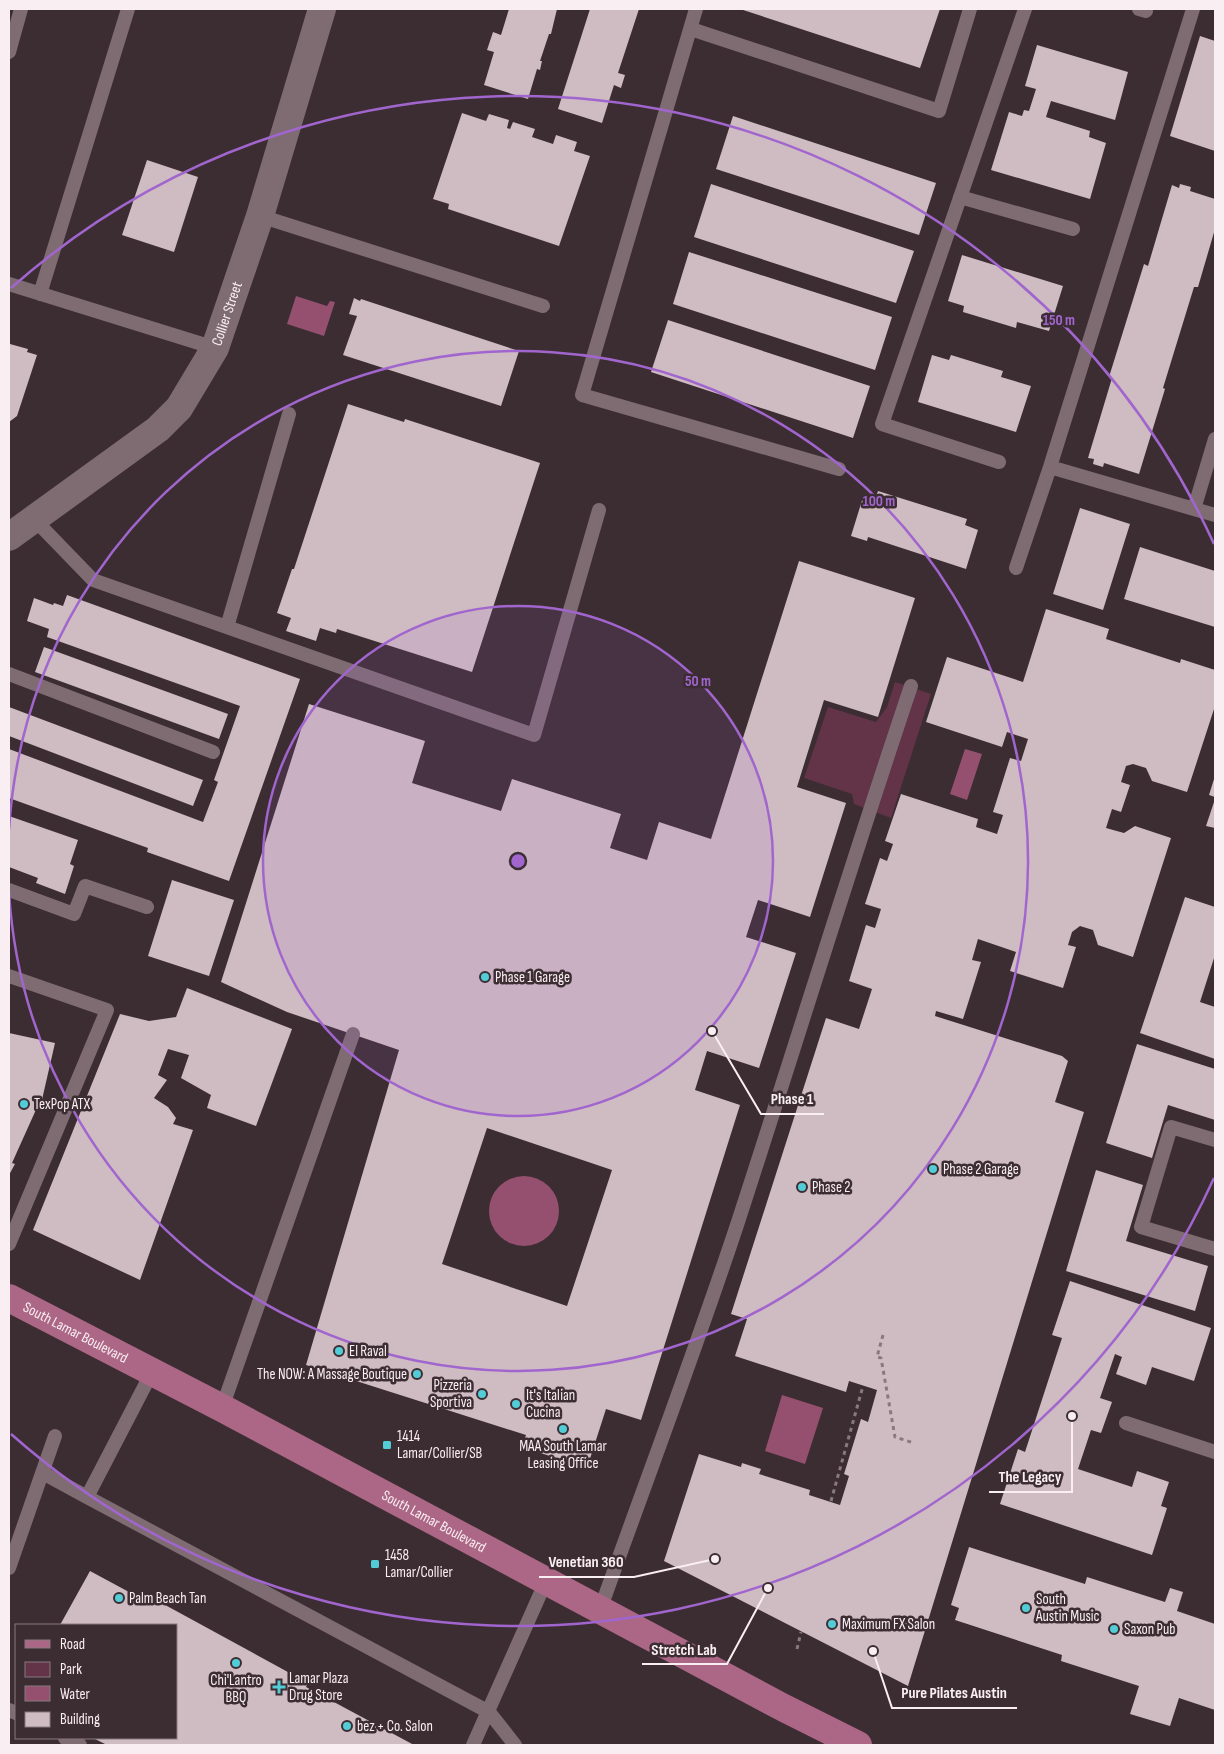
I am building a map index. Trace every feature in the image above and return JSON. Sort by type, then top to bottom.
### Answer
[{"type":"main road","name":"South Lamar Boulevard","points":[[9,1299],[222,1408],[784,1708],[858,1745]]},
{"type":"street","name":"Collier Street","points":[[9,537],[158,428],[179,408],[216,348],[260,216],[322,9]]},
{"type":"lane","points":[[9,52],[21,9]]},
{"type":"lane","points":[[40,294],[128,9]]},
{"type":"lane","points":[[696,9],[582,395],[839,469]]},
{"type":"lane","points":[[691,29],[939,111],[970,9]]},
{"type":"lane","points":[[999,462],[882,424],[1025,9]]},
{"type":"lane","points":[[1016,568],[1050,468],[1193,9]]},
{"type":"lane","points":[[960,197],[1073,229]]},
{"type":"lane","points":[[260,216],[544,306]]},
{"type":"lane","points":[[9,284],[216,348]]},
{"type":"lane","points":[[227,627],[289,414]]},
{"type":"lane","points":[[1194,509],[1215,439]]},
{"type":"lane","points":[[1050,468],[1215,515]]},
{"type":"lane","points":[[34,519],[93,580],[534,735],[599,510]]},
{"type":"lane","points":[[9,674],[213,752]]},
{"type":"lane","points":[[600,1610],[737,1224],[911,686]]},
{"type":"lane","points":[[9,890],[74,914],[85,886],[147,907]]},
{"type":"lane","points":[[9,976],[107,1010],[9,1244]]},
{"type":"lane","points":[[222,1408],[353,1034]]},
{"type":"lane","points":[[1215,1140],[1170,1127],[1141,1227],[1215,1249]]},
{"type":"lane","points":[[87,1497],[152,1372]]},
{"type":"lane","points":[[1126,1423],[1215,1452]]},
{"type":"lane","points":[[9,1568],[55,1436]]},
{"type":"lane","points":[[43,1473],[489,1712],[515,1745]]},
{"type":"lane","points":[[473,1745],[546,1581]]},
{"type":"lane","points":[[67,1739],[80,1745]]},
{"type":"path","points":[[883,1335],[877,1357],[881,1358],[895,1437],[914,1443]]},
{"type":"path","points":[[830,1501],[863,1386]]},
{"type":"path","points":[[797,1649],[801,1632]]},
{"type":"green space","points":[[895,682],[931,694],[891,818],[854,804],[852,794],[804,778],[828,707],[876,722],[887,707]]},
{"type":"water","points":[[296,296],[327,306],[330,301],[335,302],[324,336],[287,324]]},
{"type":"water","points":[[965,749],[982,754],[967,800],[950,794]]},
{"type":"water","points":[[524,1176],[543,1182],[553,1192],[559,1211],[553,1230],[543,1240],[524,1246],[505,1240],[495,1230],[489,1211],[495,1192],[505,1182]]},
{"type":"water","points":[[782,1395],[823,1408],[805,1464],[765,1451]]},
{"type":"building","points":[[509,9],[557,9],[551,34],[549,34],[540,61],[542,61],[540,70],[537,69],[528,99],[484,85],[494,52],[487,50],[493,32],[501,35]]},
{"type":"building","points":[[590,9],[639,9],[618,73],[625,75],[621,88],[614,85],[602,123],[558,109]]},
{"type":"building","points":[[740,9],[940,9],[920,68]]},
{"type":"building","points":[[1200,36],[1215,41],[1215,151],[1170,136]]},
{"type":"building","points":[[1037,45],[1128,72],[1115,120],[1051,101],[1046,117],[1090,131],[1089,137],[1106,143],[1090,199],[991,170],[1009,112],[1022,116],[1024,110],[1029,111],[1036,89],[1025,86]]},
{"type":"building","points":[[462,113],[486,121],[489,114],[509,120],[507,128],[510,129],[513,122],[535,129],[532,137],[553,144],[556,135],[577,142],[574,151],[590,156],[559,246],[448,209],[449,204],[433,199]]},
{"type":"building","points":[[733,116],[936,183],[919,235],[716,169]]},
{"type":"building","points":[[147,160],[198,177],[174,252],[122,235]]},
{"type":"building","points":[[711,184],[914,251],[896,303],[694,237]]},
{"type":"building","points":[[1180,184],[1191,187],[1190,191],[1215,199],[1215,229],[1198,287],[1194,287],[1139,474],[1104,463],[1103,467],[1093,464],[1094,459],[1088,458],[1112,378],[1109,377],[1144,264],[1148,266],[1172,185],[1179,188]]},
{"type":"building","points":[[689,252],[892,317],[875,370],[673,304]]},
{"type":"building","points":[[962,255],[1063,286],[1049,331],[1017,322],[1016,328],[963,312],[964,306],[948,301]]},
{"type":"building","points":[[354,298],[519,351],[501,406],[343,355],[357,316],[349,314]]},
{"type":"building","points":[[668,320],[870,386],[853,438],[651,372]]},
{"type":"building","points":[[10,344],[28,349],[27,352],[37,355],[17,416],[9,422],[9,346]]},
{"type":"building","points":[[932,355],[949,360],[951,355],[1003,371],[1001,377],[1031,386],[1016,432],[918,402]]},
{"type":"building","points":[[348,404],[404,422],[405,419],[540,463],[472,672],[337,629],[336,633],[320,628],[316,641],[286,631],[291,618],[277,613],[292,569],[294,569]]},
{"type":"building","points":[[878,491],[967,519],[965,525],[978,530],[966,569],[868,537],[867,541],[851,536],[864,494],[876,497]]},
{"type":"building","points":[[1080,508],[1130,524],[1103,610],[1053,594]]},
{"type":"building","points":[[1140,547],[1215,571],[1215,627],[1124,599]]},
{"type":"building","points":[[799,561],[915,598],[878,717],[824,700],[797,787],[846,803],[810,917],[758,900],[746,937],[796,953],[759,1068],[707,1051],[695,1090],[740,1105],[641,1420],[606,1409],[587,1468],[522,1447],[526,1435],[306,1365],[399,1050],[287,1012],[221,982],[309,704],[425,741],[412,783],[501,811],[512,779],[621,814],[610,848],[647,860],[659,822],[711,839]],"holes":[[[487,1128],[612,1170],[567,1306],[442,1264]]]},
{"type":"building","points":[[67,595],[300,679],[229,881],[147,852],[148,848],[9,798],[9,749],[203,822],[218,782],[214,780],[240,706],[47,637],[49,629],[27,621],[34,598],[53,605],[54,603],[63,606]]},
{"type":"building","name":"Phase 2","points":[[1046,609],[1109,629],[1106,639],[1180,663],[1181,659],[1215,670],[1215,706],[1187,792],[1152,781],[1146,768],[1133,764],[1126,766],[1121,782],[1130,785],[1121,812],[1112,809],[1106,828],[1124,833],[1135,826],[1171,838],[1133,957],[1098,945],[1093,930],[1080,926],[1072,932],[1068,945],[1076,947],[1063,988],[1010,971],[1016,952],[978,939],[972,960],[981,962],[963,1019],[936,1011],[935,1016],[1062,1056],[1068,1061],[1055,1102],[1084,1112],[908,1686],[664,1561],[699,1454],[741,1467],[742,1463],[761,1469],[759,1474],[810,1490],[809,1495],[840,1505],[849,1476],[844,1474],[861,1419],[868,1422],[877,1390],[849,1381],[846,1392],[735,1356],[747,1319],[731,1314],[826,1018],[859,1029],[872,989],[849,981],[866,925],[875,928],[881,909],[865,904],[880,858],[887,861],[893,844],[885,841],[901,794],[978,819],[976,827],[997,834],[1003,815],[993,812],[1010,758],[1021,761],[1028,739],[1007,732],[1002,747],[926,722],[947,657],[1023,682]]},
{"type":"building","points":[[44,647],[228,714],[219,739],[35,672]]},
{"type":"building","points":[[9,707],[203,780],[193,806],[9,736]]},
{"type":"building","points":[[1215,776],[1215,797],[1209,795]]},
{"type":"building","points":[[1215,799],[1215,828],[1206,826]]},
{"type":"building","points":[[9,816],[78,840],[70,864],[74,866],[65,894],[36,883],[38,878],[9,867]]},
{"type":"building","points":[[172,880],[234,900],[209,976],[148,956]]},
{"type":"building","points":[[1185,897],[1215,907],[1215,955],[1200,1002],[1215,1007],[1215,1059],[1140,1033]]},
{"type":"building","points":[[187,988],[292,1029],[256,1126],[207,1108],[211,1095],[181,1078],[189,1055],[168,1049],[158,1075],[167,1080],[154,1098],[168,1107],[176,1118],[173,1124],[193,1130],[140,1280],[33,1230],[120,1014],[149,1021],[176,1017]]},
{"type":"building","name":"TexPop ATX","points":[[9,1033],[55,1043],[41,1104],[39,1103],[12,1163],[15,1164],[9,1175]]},
{"type":"building","points":[[1137,1044],[1215,1069],[1215,1120],[1168,1105],[1152,1158],[1106,1143]]},
{"type":"building","points":[[1096,1170],[1143,1185],[1126,1241],[1208,1266],[1195,1311],[1066,1271]]},
{"type":"building","points":[[1070,1281],[1211,1328],[1194,1381],[1152,1367],[1146,1385],[1116,1374],[1122,1357],[1115,1354],[1100,1398],[1112,1402],[1101,1433],[1091,1430],[1078,1469],[1132,1487],[1137,1471],[1169,1482],[1161,1506],[1167,1508],[1152,1555],[1000,1504],[1018,1449],[1025,1452],[1062,1338],[1052,1335]]},
{"type":"building","points":[[969,1547],[1085,1584],[1087,1577],[1165,1602],[1170,1588],[1183,1592],[1177,1611],[1215,1624],[1215,1710],[1179,1698],[1170,1726],[1130,1714],[1139,1686],[1061,1661],[1062,1655],[955,1620],[959,1608],[951,1605]]},
{"type":"building","points":[[90,1571],[142,1599],[145,1594],[308,1683],[306,1687],[414,1745],[107,1745],[95,1739],[178,1739],[178,1624],[61,1624]]},
{"type":"place","name":"Phase 1 Garage","points":[[485,977]]},
{"type":"place","name":"Phase 1","points":[[712,1031]]},
{"type":"place","name":"TexPop ATX","points":[[24,1104]]},
{"type":"place","name":"Phase 2 Garage","points":[[933,1169]]},
{"type":"place","name":"Phase 2","points":[[802,1187]]},
{"type":"place","name":"El Raval","points":[[339,1351]]},
{"type":"place","name":"The NOW: A Massage Boutique","points":[[417,1374]]},
{"type":"place","name":"Pizzeria Sportiva","points":[[482,1394]]},
{"type":"place","name":"It's Italian Cucina","points":[[516,1404]]},
{"type":"place","name":"The Legacy","points":[[1072,1416]]},
{"type":"place","name":"MAA South Lamar Leasing Office","points":[[563,1429]]},
{"type":"place","name":"1414 Lamar/Collier/SB","points":[[387,1445]]},
{"type":"place","name":"Venetian 360","points":[[715,1559]]},
{"type":"place","name":"1458 Lamar/Collier","points":[[375,1564]]},
{"type":"place","name":"Stretch Lab","points":[[768,1588]]},
{"type":"place","name":"Palm Beach Tan","points":[[119,1598]]},
{"type":"place","name":"South Austin Music","points":[[1026,1608]]},
{"type":"place","name":"Maximum FX Salon","points":[[832,1624]]},
{"type":"place","name":"Saxon Pub","points":[[1114,1629]]},
{"type":"place","name":"Pure Pilates Austin","points":[[873,1651]]},
{"type":"place","name":"Chi'Lantro BBQ","points":[[236,1663]]},
{"type":"place","name":"Lamar Plaza Drug Store","points":[[279,1687]]},
{"type":"place","name":"bez + Co. Salon","points":[[347,1726]]}]
